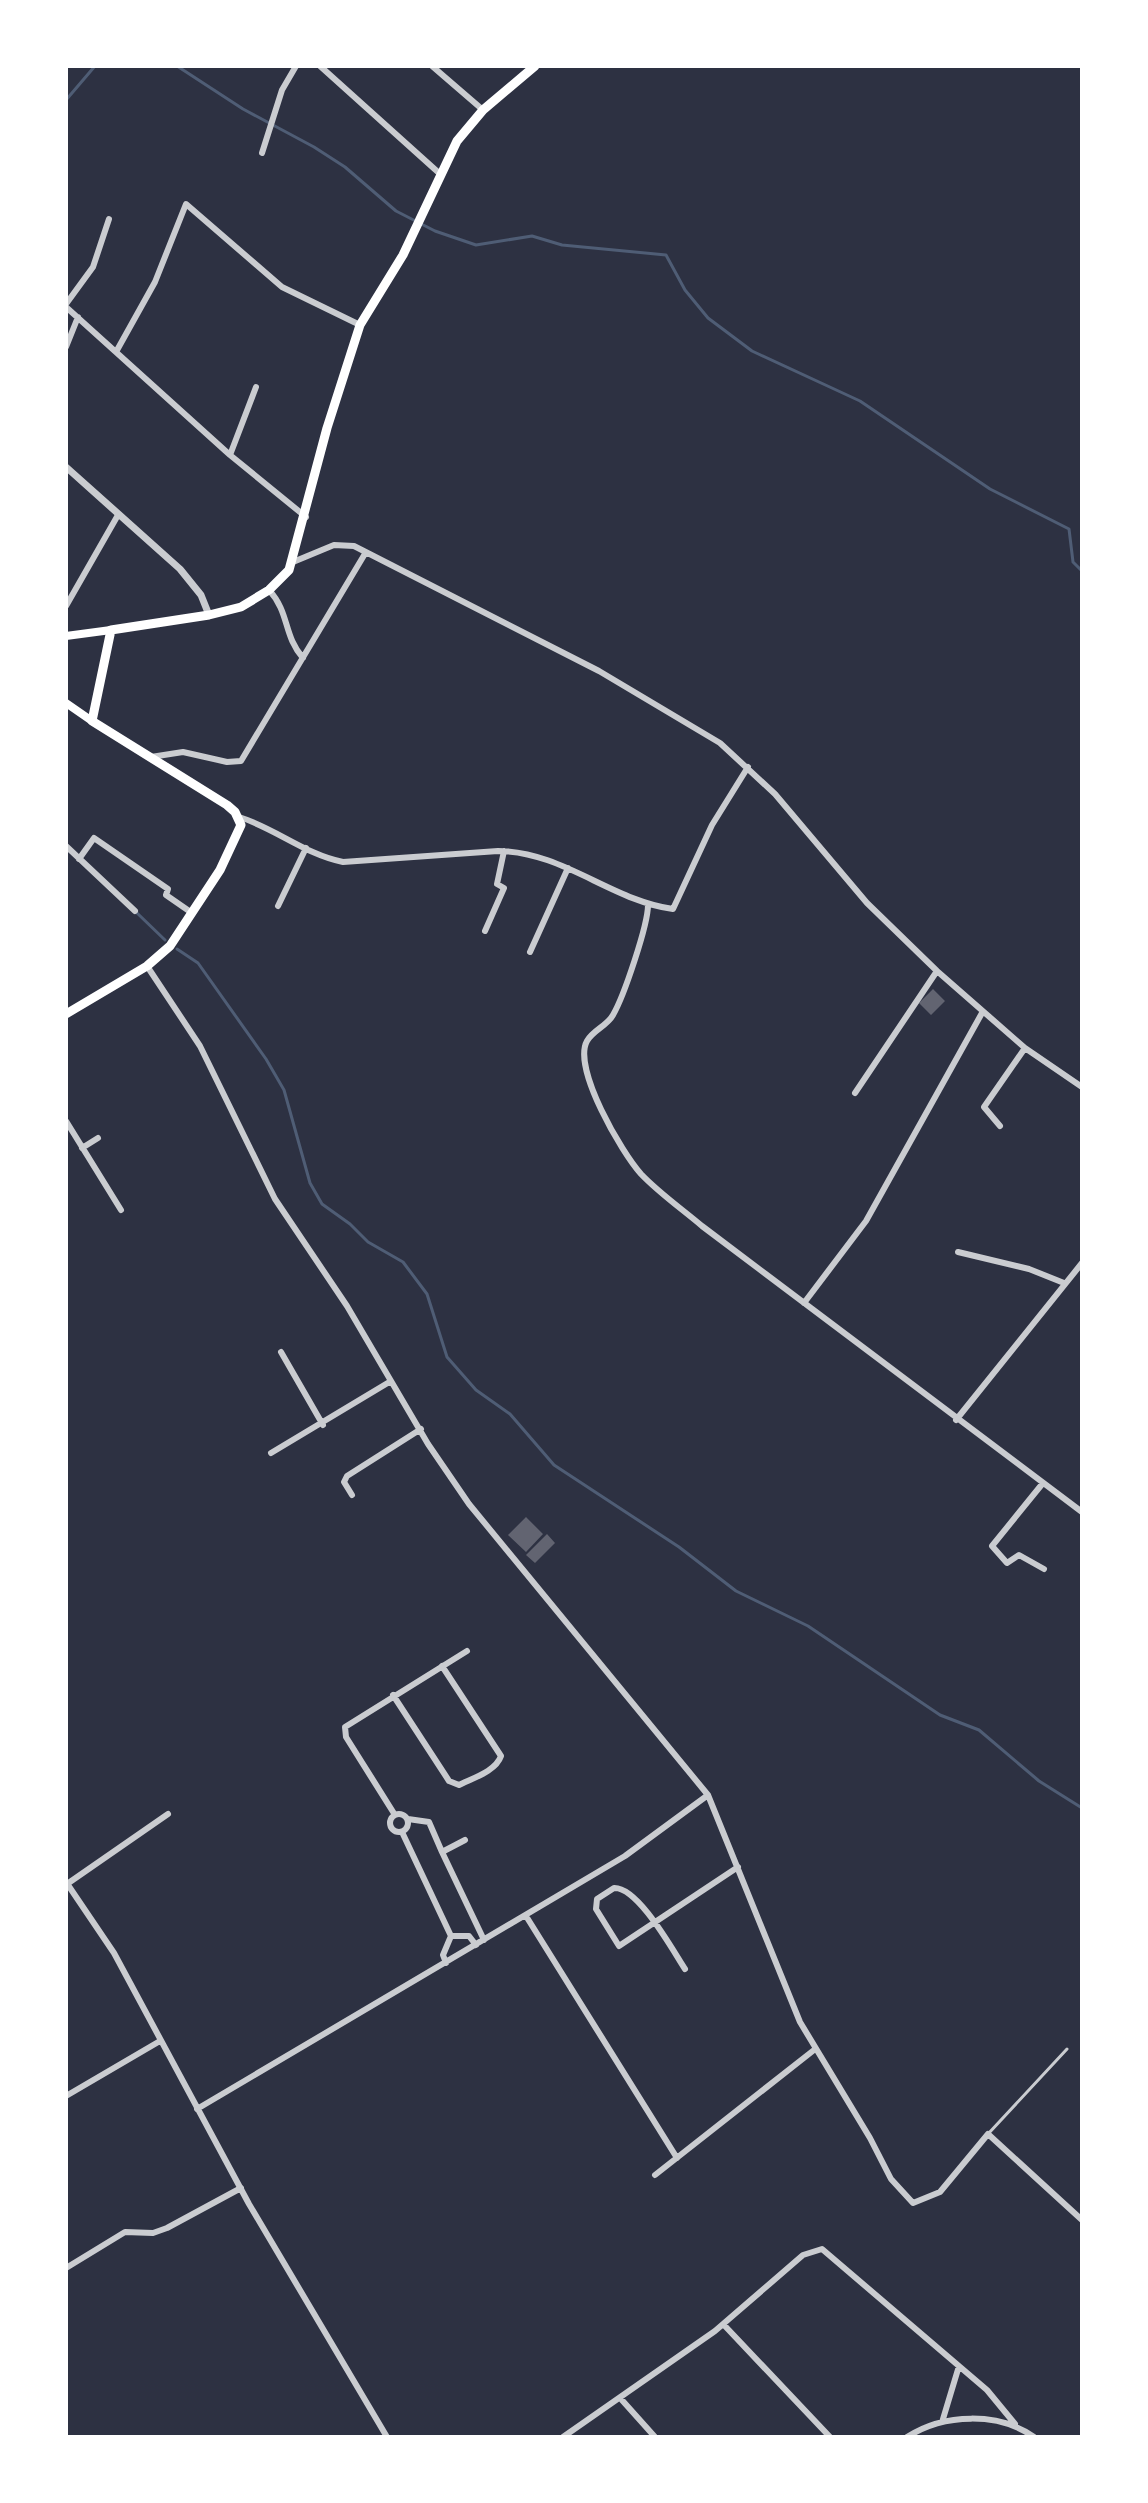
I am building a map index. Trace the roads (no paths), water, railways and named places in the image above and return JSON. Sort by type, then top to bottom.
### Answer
[{"type":"main road","points":[[66,636],[209,615],[241,607],[269,590],[293,562],[327,428],[360,325],[403,255],[439,173],[457,141],[483,110],[535,66]]},
{"type":"main road","points":[[92,721],[111,630]]},
{"type":"main road","points":[[66,703],[147,758],[227,805],[239,817],[241,825],[237,839],[170,946],[147,966],[66,1014]]},
{"type":"street","points":[[262,153],[282,90],[296,66]]},
{"type":"street","points":[[320,66],[439,173]]},
{"type":"street","points":[[432,66],[483,110]]},
{"type":"street","points":[[116,352],[155,282],[186,204],[282,287],[360,325]]},
{"type":"street","points":[[109,219],[93,267],[66,305],[230,455],[306,517]]},
{"type":"street","points":[[66,347],[78,317]]},
{"type":"street","points":[[230,455],[256,387]]},
{"type":"street","points":[[66,467],[190,580],[209,615]]},
{"type":"street","points":[[66,606],[118,515]]},
{"type":"street","points":[[293,562],[339,544],[366,552],[599,671],[712,737],[748,767],[799,819],[867,903],[937,971],[1025,1048],[1082,1087]]},
{"type":"street","points":[[147,758],[183,752],[239,763],[366,552]]},
{"type":"street","points":[[269,590],[285,611],[290,643],[303,658]]},
{"type":"street","points":[[239,817],[343,862],[504,851],[524,853],[568,868],[648,905],[674,909],[712,825],[748,767]]},
{"type":"street","points":[[80,858],[94,838],[168,889],[166,895],[192,913]]},
{"type":"street","points":[[66,846],[135,911]]},
{"type":"street","points":[[278,906],[306,848]]},
{"type":"street","points":[[485,931],[504,888],[497,884],[504,851]]},
{"type":"street","points":[[530,952],[568,868]]},
{"type":"street","points":[[648,905],[645,929],[614,1015],[585,1046],[589,1079],[606,1118],[641,1173],[702,1226],[1082,1512]]},
{"type":"street","points":[[147,966],[200,1046],[275,1199],[347,1306],[458,1488],[708,1795],[784,1988],[814,2050],[870,2138],[893,2182],[913,2203],[940,2192],[988,2134],[1082,2220]]},
{"type":"street","points":[[855,1093],[937,971]]},
{"type":"street","points":[[804,1303],[866,1221],[982,1013]]},
{"type":"street","points":[[1000,1126],[984,1107],[1025,1048]]},
{"type":"street","points":[[66,1121],[121,1210]]},
{"type":"street","points":[[82,1148],[98,1138]]},
{"type":"street","points":[[958,1252],[1029,1269],[1064,1283]]},
{"type":"street","points":[[956,1420],[1082,1263]]},
{"type":"street","points":[[281,1352],[323,1425]]},
{"type":"street","points":[[271,1453],[323,1425],[391,1381]]},
{"type":"street","points":[[352,1495],[344,1482],[347,1476],[421,1429]]},
{"type":"street","points":[[1043,1483],[992,1546],[1007,1563],[1019,1555],[1044,1569]]},
{"type":"street","points":[[467,1651],[348,1724],[344,1731],[395,1815],[429,1822],[484,1940]]},
{"type":"street","points":[[393,1695],[449,1781],[459,1785],[486,1771],[499,1763],[501,1756],[442,1666]]},
{"type":"street","points":[[197,2109],[625,1856],[708,1795]]},
{"type":"street","points":[[168,1814],[66,1883],[114,1953],[241,2188],[387,2437]]},
{"type":"street","points":[[395,1815],[391,1827],[402,1832],[451,1936],[443,1955],[446,1963]]},
{"type":"street","points":[[402,1832],[407,1828],[408,1819]]},
{"type":"street","points":[[442,1852],[465,1840]]},
{"type":"street","points":[[685,1969],[655,1924],[636,1899],[622,1888],[610,1889],[597,1899],[596,1909],[618,1946],[655,1924],[738,1867]]},
{"type":"street","points":[[526,1916],[677,2158]]},
{"type":"street","points":[[451,1936],[469,1936],[476,1945]]},
{"type":"street","points":[[66,2096],[160,2041]]},
{"type":"street","points":[[655,2175],[814,2050]]},
{"type":"street","points":[[66,2268],[125,2232],[153,2233],[167,2228],[241,2188]]},
{"type":"street","points":[[563,2437],[724,2325],[803,2255],[822,2249],[987,2390],[1015,2424],[1034,2437]]},
{"type":"street","points":[[724,2325],[830,2437]]},
{"type":"street","points":[[943,2419],[959,2366]]},
{"type":"street","points":[[621,2399],[655,2437]]},
{"type":"street","points":[[907,2437],[943,2419],[1015,2424]]},
{"type":"lane","points":[[988,2134],[1067,2049]]},
{"type":"waterway","points":[[66,100],[95,66]]},
{"type":"waterway","points":[[177,66],[243,109],[314,147],[345,167],[396,211],[435,231],[476,245],[532,236],[562,245],[666,255],[685,290],[708,318],[752,351],[860,401],[990,489],[1069,529],[1073,562],[1082,571]]},
{"type":"waterway","points":[[137,913],[165,940]]},
{"type":"waterway","points":[[177,949],[198,963],[266,1059],[284,1090],[310,1183],[322,1204],[350,1224],[368,1242],[403,1262],[427,1294],[447,1357],[476,1390],[510,1414],[554,1465],[679,1547],[736,1591],[808,1626],[940,1715],[979,1730],[1039,1781],[1082,1808]]}]
